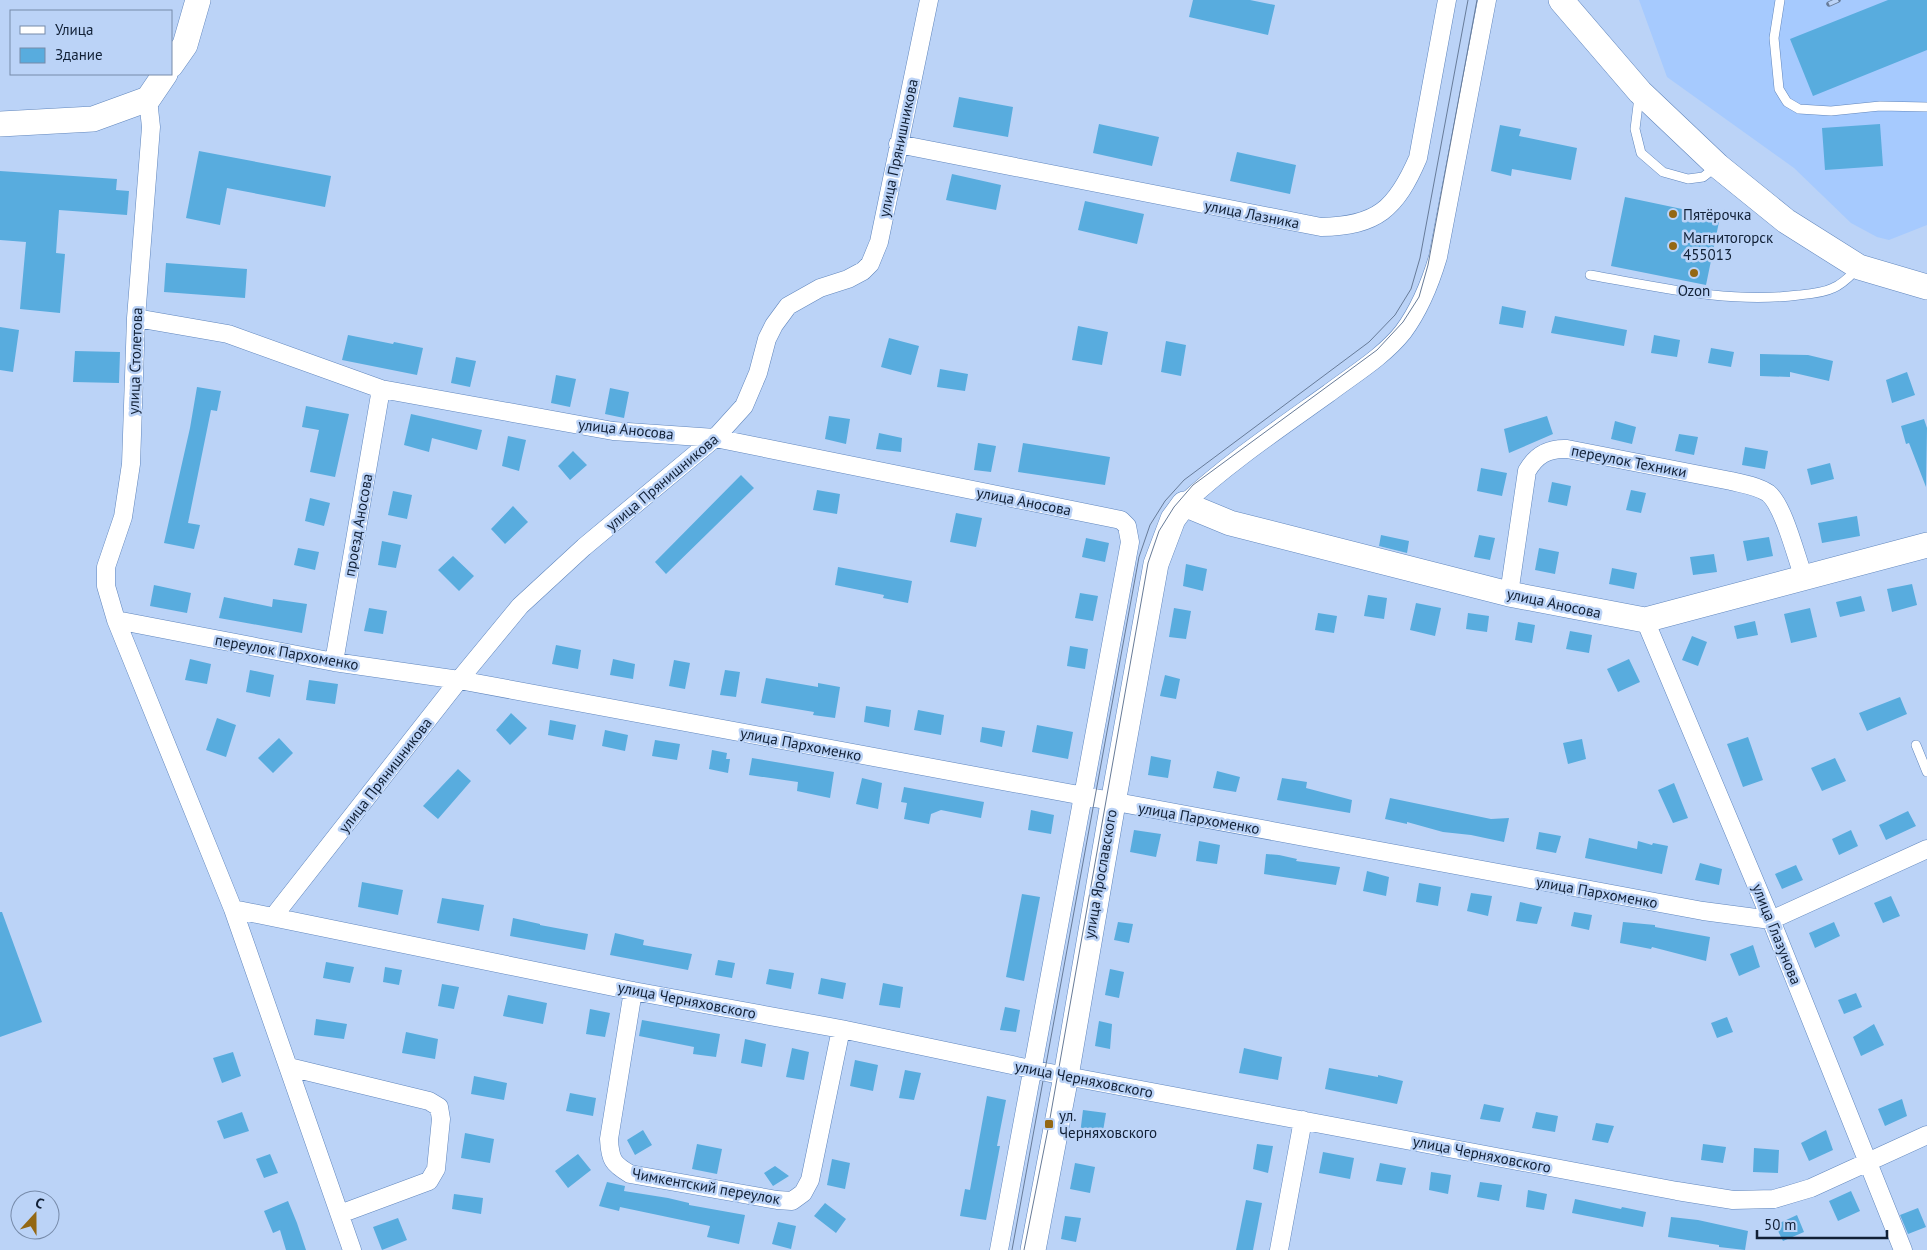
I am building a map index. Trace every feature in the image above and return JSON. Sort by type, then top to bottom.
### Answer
[{"type":"street","points":[[172,64],[185,45],[198,0]]},
{"type":"street","name":"улица Прянишникова","points":[[273,917],[459,680],[520,606],[584,547],[716,438],[744,406],[758,373],[768,338],[774,325],[788,306],[820,288],[856,275],[870,264],[879,242],[929,0]]},
{"type":"street","name":"улица Лазника","points":[[898,144],[1320,227],[1345,227],[1365,222],[1396,198],[1408,181],[1418,158],[1447,0]]},
{"type":"street","points":[[1184,504],[1199,490],[1280,428],[1379,356],[1402,334],[1416,312],[1430,284],[1438,257],[1487,0]]},
{"type":"street","points":[[1561,0],[1640,92],[1718,166],[1786,221],[1859,267],[1927,287]]},
{"type":"street","points":[[0,124],[93,118],[148,99],[165,75]]},
{"type":"street","name":"улица Столетова","points":[[116,620],[106,586],[106,567],[123,517],[131,464],[136,318],[151,127],[148,99]]},
{"type":"street","name":"улица Аносова","points":[[136,318],[228,334],[381,389],[612,431],[716,438],[1121,520],[1127,526],[1130,542],[1081,797]]},
{"type":"street","name":"проезд Аносова","points":[[334,662],[381,389]]},
{"type":"street","name":"переулок Техники","points":[[1509,594],[1527,471],[1534,459],[1545,452],[1557,448],[1731,481],[1766,492],[1775,500],[1782,514],[1804,578]]},
{"type":"street","name":"улица Аносова","points":[[1184,504],[1230,523],[1509,594],[1645,620],[1927,545]]},
{"type":"street","name":"улица Ярославского","points":[[1033,1250],[1066,1076],[1156,564],[1173,518],[1184,504]]},
{"type":"street","points":[[116,620],[233,909],[352,1250]]},
{"type":"street","name":"переулок Пархоменко","points":[[116,620],[334,662],[459,680]]},
{"type":"street","name":"улица Глазунова","points":[[1645,620],[1772,920],[1903,1250]]},
{"type":"street","name":"улица Пархоменко","points":[[459,680],[1703,911],[1772,920]]},
{"type":"street","points":[[999,1250],[1081,797]]},
{"type":"street","points":[[1772,920],[1927,849]]},
{"type":"street","name":"улица Черняховского","points":[[233,909],[633,991],[840,1029],[1066,1076],[1733,1200],[1774,1199],[1812,1188],[1927,1135]]},
{"type":"street","name":"Чимкентский переулок","points":[[633,991],[609,1139],[610,1152],[615,1165],[630,1174],[792,1201],[803,1193],[810,1180],[840,1029]]},
{"type":"street","points":[[289,1067],[429,1101],[434,1103],[441,1113],[436,1169],[429,1181],[340,1214]]},
{"type":"street","points":[[1279,1250],[1303,1120]]},
{"type":"lane","points":[[1780,0],[1774,38],[1779,89],[1787,102],[1799,108],[1831,111],[1880,106],[1927,106]]},
{"type":"lane","points":[[1640,92],[1635,129],[1641,153],[1663,172],[1688,179],[1703,176],[1718,166]]},
{"type":"lane","points":[[1590,275],[1727,298],[1784,297],[1816,293],[1833,288],[1846,280],[1859,267]]},
{"type":"lane","points":[[1916,745],[1927,772]]},
{"type":"shaded area","points":[[1639,0],[1927,0],[1927,225],[1889,240],[1877,237],[1851,223],[1794,168],[1667,77]]},
{"type":"building","points":[[1193,0],[1250,0],[1275,5],[1268,35],[1189,17]]},
{"type":"building","points":[[1888,0],[1927,0],[1927,50],[1813,96],[1790,39]]},
{"type":"building","points":[[959,97],[1013,107],[1008,137],[953,127]]},
{"type":"building","points":[[1099,124],[1159,137],[1152,166],[1093,153]]},
{"type":"building","points":[[1880,124],[1883,166],[1825,170],[1822,128]]},
{"type":"building","points":[[1500,125],[1521,129],[1519,136],[1577,148],[1571,180],[1512,169],[1511,176],[1491,171]]},
{"type":"building","points":[[199,151],[331,176],[325,207],[227,188],[220,225],[186,218]]},
{"type":"building","points":[[1237,152],[1296,165],[1290,194],[1230,181]]},
{"type":"building","points":[[0,171],[117,179],[116,190],[129,191],[127,215],[59,210],[56,253],[65,254],[60,313],[20,309],[26,242],[0,240]]},
{"type":"building","points":[[952,174],[1001,185],[996,210],[946,200]]},
{"type":"building","points":[[1625,197],[1720,217],[1706,285],[1611,266]]},
{"type":"building","points":[[1085,201],[1144,214],[1137,244],[1078,230]]},
{"type":"building","points":[[166,263],[247,269],[245,298],[164,292]]},
{"type":"building","points":[[1502,306],[1526,311],[1523,328],[1499,324]]},
{"type":"building","points":[[1555,316],[1627,330],[1624,346],[1551,333]]},
{"type":"building","points":[[1078,326],[1108,332],[1102,365],[1072,360]]},
{"type":"building","points":[[0,327],[19,330],[13,372],[0,370]]},
{"type":"building","points":[[348,335],[423,348],[417,375],[342,360]]},
{"type":"building","points":[[1654,335],[1680,340],[1677,357],[1651,353]]},
{"type":"building","points":[[889,338],[919,346],[911,375],[881,367]]},
{"type":"building","points":[[1166,341],[1186,345],[1181,376],[1161,372]]},
{"type":"building","points":[[1711,348],[1734,352],[1731,367],[1708,363]]},
{"type":"building","points":[[75,351],[120,352],[119,383],[73,382]]},
{"type":"building","points":[[1760,354],[1808,355],[1833,361],[1829,381],[1790,372],[1790,377],[1760,376]]},
{"type":"building","points":[[456,357],[476,361],[470,387],[451,383]]},
{"type":"building","points":[[940,369],[968,374],[965,391],[937,387]]},
{"type":"building","points":[[1907,372],[1915,395],[1892,403],[1886,380]]},
{"type":"building","points":[[556,375],[576,379],[570,407],[551,403]]},
{"type":"building","points":[[197,387],[221,391],[217,411],[211,410],[188,523],[200,525],[194,549],[164,543],[190,428]]},
{"type":"building","points":[[610,388],[629,392],[624,418],[605,414]]},
{"type":"building","points":[[306,406],[349,414],[335,477],[310,472],[319,430],[302,427]]},
{"type":"building","points":[[411,414],[482,430],[477,450],[432,438],[429,452],[404,445]]},
{"type":"building","points":[[829,416],[850,419],[846,444],[825,439]]},
{"type":"building","points":[[1547,416],[1553,434],[1509,453],[1504,429]]},
{"type":"building","points":[[1924,419],[1927,428],[1926,487],[1909,443],[1906,444],[1901,426]]},
{"type":"building","points":[[1615,421],[1636,427],[1632,444],[1611,439]]},
{"type":"building","points":[[879,433],[902,438],[901,452],[876,449]]},
{"type":"building","points":[[1679,434],[1698,437],[1694,455],[1675,451]]},
{"type":"building","points":[[508,436],[526,440],[519,471],[502,466]]},
{"type":"building","points":[[978,443],[996,446],[991,472],[974,470]]},
{"type":"building","points":[[1023,443],[1110,457],[1105,485],[1018,472]]},
{"type":"building","points":[[1745,447],[1768,451],[1765,469],[1742,465]]},
{"type":"building","points":[[573,451],[587,465],[570,480],[558,466]]},
{"type":"building","points":[[1830,463],[1834,479],[1811,485],[1807,469]]},
{"type":"building","points":[[1481,468],[1507,473],[1502,496],[1477,491]]},
{"type":"building","points":[[741,475],[754,488],[666,574],[655,562]]},
{"type":"building","points":[[1552,482],[1571,486],[1567,506],[1548,502]]},
{"type":"building","points":[[817,490],[840,494],[837,514],[813,510]]},
{"type":"building","points":[[1631,490],[1646,493],[1641,513],[1626,510]]},
{"type":"building","points":[[393,491],[412,495],[407,519],[388,515]]},
{"type":"building","points":[[310,498],[330,503],[324,526],[305,521]]},
{"type":"building","points":[[513,506],[528,522],[505,544],[491,529]]},
{"type":"building","points":[[956,513],[982,518],[976,547],[950,542]]},
{"type":"building","points":[[1857,516],[1860,536],[1822,543],[1818,523]]},
{"type":"building","points":[[1381,535],[1409,541],[1407,553],[1379,546]]},
{"type":"building","points":[[1479,535],[1495,538],[1490,560],[1474,557]]},
{"type":"building","points":[[1769,537],[1773,556],[1747,561],[1743,541]]},
{"type":"building","points":[[1086,538],[1109,543],[1105,562],[1082,557]]},
{"type":"building","points":[[382,541],[401,545],[396,568],[378,565]]},
{"type":"building","points":[[298,548],[319,552],[315,570],[294,565]]},
{"type":"building","points":[[1539,548],[1559,552],[1555,574],[1535,570]]},
{"type":"building","points":[[1714,554],[1717,572],[1693,575],[1690,557]]},
{"type":"building","points":[[453,556],[474,576],[459,591],[438,570]]},
{"type":"building","points":[[1186,564],[1207,569],[1203,591],[1183,586]]},
{"type":"building","points":[[838,567],[912,581],[908,603],[883,598],[884,595],[835,585]]},
{"type":"building","points":[[1612,568],[1637,573],[1634,589],[1609,584]]},
{"type":"building","points":[[1912,584],[1917,605],[1892,612],[1887,589]]},
{"type":"building","points":[[154,585],[191,593],[187,613],[150,606]]},
{"type":"building","points":[[1080,593],[1098,596],[1093,621],[1075,618]]},
{"type":"building","points":[[1368,595],[1387,598],[1384,619],[1364,616]]},
{"type":"building","points":[[1861,596],[1865,611],[1840,617],[1836,602]]},
{"type":"building","points":[[224,597],[272,607],[273,599],[307,604],[302,633],[219,618]]},
{"type":"building","points":[[1416,603],[1441,608],[1435,636],[1410,630]]},
{"type":"building","points":[[369,608],[387,611],[383,634],[364,631]]},
{"type":"building","points":[[1174,608],[1191,611],[1186,639],[1169,637]]},
{"type":"building","points":[[1810,608],[1817,637],[1791,643],[1784,614]]},
{"type":"building","points":[[1318,613],[1337,616],[1334,633],[1315,630]]},
{"type":"building","points":[[1468,613],[1489,616],[1487,632],[1466,629]]},
{"type":"building","points":[[1755,621],[1758,635],[1737,639],[1734,626]]},
{"type":"building","points":[[1518,622],[1535,625],[1532,643],[1515,640]]},
{"type":"building","points":[[1570,631],[1592,635],[1589,653],[1566,649]]},
{"type":"building","points":[[1692,636],[1707,642],[1698,666],[1682,660]]},
{"type":"building","points":[[556,645],[581,650],[578,669],[552,664]]},
{"type":"building","points":[[1070,646],[1088,649],[1085,669],[1067,666]]},
{"type":"building","points":[[190,659],[211,664],[207,684],[185,680]]},
{"type":"building","points":[[613,659],[635,664],[633,679],[610,675]]},
{"type":"building","points":[[1629,659],[1640,682],[1618,692],[1607,669]]},
{"type":"building","points":[[674,660],[690,663],[685,689],[669,686]]},
{"type":"building","points":[[250,670],[274,675],[270,697],[246,692]]},
{"type":"building","points":[[725,670],[740,672],[736,697],[720,695]]},
{"type":"building","points":[[1165,675],[1180,679],[1176,699],[1160,696]]},
{"type":"building","points":[[766,678],[818,687],[818,683],[840,687],[835,718],[813,715],[814,712],[761,703]]},
{"type":"building","points":[[309,680],[338,684],[335,704],[306,700]]},
{"type":"building","points":[[1900,697],[1907,714],[1867,731],[1859,713]]},
{"type":"building","points":[[866,706],[891,710],[889,727],[864,722]]},
{"type":"building","points":[[918,710],[944,715],[941,735],[914,730]]},
{"type":"building","points":[[511,713],[527,728],[510,745],[496,730]]},
{"type":"building","points":[[217,718],[236,725],[226,757],[206,750]]},
{"type":"building","points":[[550,720],[576,725],[573,740],[548,735]]},
{"type":"building","points":[[1037,725],[1073,732],[1068,759],[1032,752]]},
{"type":"building","points":[[982,727],[1005,731],[1002,747],[980,742]]},
{"type":"building","points":[[605,730],[628,735],[625,751],[602,746]]},
{"type":"building","points":[[1748,737],[1763,780],[1743,787],[1727,744]]},
{"type":"building","points":[[279,738],[293,753],[273,773],[258,758]]},
{"type":"building","points":[[1582,739],[1586,759],[1568,764],[1563,743]]},
{"type":"building","points":[[655,740],[680,744],[677,760],[652,756]]},
{"type":"building","points":[[712,750],[727,753],[726,759],[730,759],[728,773],[709,769]]},
{"type":"building","points":[[1151,756],[1171,760],[1168,778],[1148,775]]},
{"type":"building","points":[[752,758],[834,772],[830,798],[797,791],[798,782],[749,775]]},
{"type":"building","points":[[1835,758],[1846,781],[1822,791],[1811,768]]},
{"type":"building","points":[[458,769],[471,781],[438,819],[423,806]]},
{"type":"building","points":[[1217,771],[1240,777],[1236,792],[1213,788]]},
{"type":"building","points":[[862,778],[882,783],[878,809],[856,804]]},
{"type":"building","points":[[1282,778],[1307,782],[1306,788],[1352,800],[1350,813],[1277,800]]},
{"type":"building","points":[[1674,783],[1688,818],[1673,823],[1658,790]]},
{"type":"building","points":[[904,787],[984,802],[981,818],[941,810],[931,814],[929,824],[904,819],[907,803],[901,802]]},
{"type":"building","points":[[1390,798],[1491,819],[1509,818],[1504,842],[1471,835],[1443,832],[1407,822],[1407,824],[1385,819]]},
{"type":"building","points":[[1031,810],[1054,815],[1051,834],[1028,830]]},
{"type":"building","points":[[1908,811],[1916,826],[1886,840],[1879,825]]},
{"type":"building","points":[[1134,830],[1161,834],[1156,857],[1130,852]]},
{"type":"building","points":[[1851,830],[1858,846],[1839,855],[1832,839]]},
{"type":"building","points":[[1539,832],[1561,836],[1556,853],[1536,849]]},
{"type":"building","points":[[1589,838],[1637,849],[1638,841],[1652,845],[1653,843],[1668,846],[1662,874],[1585,858]]},
{"type":"building","points":[[1199,841],[1220,845],[1217,864],[1196,861]]},
{"type":"building","points":[[1266,854],[1297,859],[1296,861],[1340,867],[1336,885],[1264,874]]},
{"type":"building","points":[[1700,863],[1722,869],[1719,885],[1695,880]]},
{"type":"building","points":[[1796,865],[1803,880],[1782,889],[1775,874]]},
{"type":"building","points":[[1367,871],[1389,877],[1386,896],[1363,891]]},
{"type":"building","points":[[362,882],[403,890],[398,915],[358,907]]},
{"type":"building","points":[[1419,883],[1441,887],[1438,906],[1416,902]]},
{"type":"building","points":[[1471,893],[1492,896],[1488,916],[1467,911]]},
{"type":"building","points":[[1022,894],[1040,897],[1024,981],[1006,977]]},
{"type":"building","points":[[1891,896],[1900,916],[1883,923],[1874,903]]},
{"type":"building","points":[[442,898],[484,905],[479,931],[437,923]]},
{"type":"building","points":[[1520,902],[1542,907],[1537,924],[1516,921]]},
{"type":"building","points":[[0,912],[2,912],[42,1022],[0,1037]]},
{"type":"building","points":[[1574,912],[1592,915],[1589,930],[1571,926]]},
{"type":"building","points":[[513,918],[588,934],[585,950],[510,936]]},
{"type":"building","points":[[1118,922],[1133,924],[1129,943],[1114,940]]},
{"type":"building","points":[[1623,922],[1655,925],[1655,927],[1710,937],[1706,961],[1652,947],[1651,949],[1620,943]]},
{"type":"building","points":[[1834,922],[1840,936],[1815,948],[1809,933]]},
{"type":"building","points":[[615,933],[644,940],[643,945],[692,954],[688,970],[610,955]]},
{"type":"building","points":[[1753,945],[1760,967],[1739,976],[1730,954]]},
{"type":"building","points":[[718,960],[735,963],[732,978],[715,975]]},
{"type":"building","points":[[326,962],[354,967],[350,983],[323,978]]},
{"type":"building","points":[[385,967],[402,970],[399,985],[383,982]]},
{"type":"building","points":[[769,969],[794,973],[791,989],[766,984]]},
{"type":"building","points":[[1110,969],[1124,972],[1119,998],[1105,995]]},
{"type":"building","points":[[821,978],[846,983],[843,999],[818,994]]},
{"type":"building","points":[[883,983],[903,987],[900,1008],[879,1005]]},
{"type":"building","points":[[442,984],[459,987],[454,1009],[438,1006]]},
{"type":"building","points":[[1856,993],[1862,1007],[1844,1014],[1838,1000]]},
{"type":"building","points":[[508,995],[547,1003],[543,1024],[503,1016]]},
{"type":"building","points":[[1005,1007],[1020,1010],[1016,1032],[1000,1030]]},
{"type":"building","points":[[590,1009],[610,1013],[605,1037],[586,1034]]},
{"type":"building","points":[[1727,1017],[1733,1032],[1717,1038],[1711,1023]]},
{"type":"building","points":[[316,1019],[347,1024],[344,1039],[314,1035]]},
{"type":"building","points":[[642,1020],[720,1034],[716,1057],[693,1054],[694,1047],[639,1036]]},
{"type":"building","points":[[1099,1021],[1112,1024],[1110,1049],[1095,1046]]},
{"type":"building","points":[[1874,1024],[1884,1045],[1861,1056],[1853,1037]]},
{"type":"building","points":[[406,1032],[438,1039],[435,1059],[402,1053]]},
{"type":"building","points":[[745,1039],[766,1044],[762,1067],[741,1063]]},
{"type":"building","points":[[792,1048],[809,1052],[804,1080],[786,1077]]},
{"type":"building","points":[[1244,1048],[1282,1057],[1278,1080],[1239,1073]]},
{"type":"building","points":[[233,1052],[241,1076],[222,1083],[213,1058]]},
{"type":"building","points":[[855,1060],[878,1065],[873,1091],[850,1086]]},
{"type":"building","points":[[1329,1068],[1378,1077],[1378,1075],[1403,1081],[1397,1104],[1325,1089]]},
{"type":"building","points":[[905,1070],[921,1073],[914,1100],[899,1098]]},
{"type":"building","points":[[474,1076],[507,1083],[504,1100],[471,1094]]},
{"type":"building","points":[[570,1093],[596,1098],[593,1116],[566,1111]]},
{"type":"building","points":[[987,1096],[1006,1100],[997,1146],[1000,1146],[986,1220],[960,1216],[965,1189],[970,1190]]},
{"type":"building","points":[[1902,1099],[1907,1116],[1885,1126],[1878,1109]]},
{"type":"building","points":[[1484,1104],[1504,1108],[1500,1122],[1480,1119]]},
{"type":"building","points":[[1083,1110],[1106,1113],[1102,1137],[1080,1134]]},
{"type":"building","points":[[242,1112],[249,1131],[224,1139],[217,1121]]},
{"type":"building","points":[[1536,1112],[1558,1116],[1555,1132],[1532,1128]]},
{"type":"building","points":[[1596,1123],[1614,1126],[1608,1143],[1592,1140]]},
{"type":"building","points":[[643,1130],[652,1145],[635,1155],[627,1140]]},
{"type":"building","points":[[1826,1130],[1833,1150],[1809,1161],[1801,1143]]},
{"type":"building","points":[[465,1133],[494,1139],[490,1163],[461,1158]]},
{"type":"building","points":[[697,1144],[722,1149],[717,1174],[692,1169]]},
{"type":"building","points":[[1257,1144],[1273,1146],[1268,1173],[1253,1169]]},
{"type":"building","points":[[1703,1144],[1726,1147],[1723,1163],[1701,1160]]},
{"type":"building","points":[[1754,1148],[1779,1150],[1778,1173],[1753,1172]]},
{"type":"building","points":[[1323,1152],[1354,1158],[1350,1179],[1319,1173]]},
{"type":"building","points":[[270,1154],[278,1173],[264,1178],[256,1159]]},
{"type":"building","points":[[578,1154],[591,1170],[568,1188],[555,1171]]},
{"type":"building","points":[[832,1159],[850,1163],[845,1189],[827,1185]]},
{"type":"building","points":[[1075,1163],[1095,1167],[1090,1193],[1070,1189]]},
{"type":"building","points":[[1380,1163],[1406,1168],[1402,1185],[1376,1181]]},
{"type":"building","points":[[775,1166],[789,1176],[773,1186],[764,1173]]},
{"type":"building","points":[[1431,1172],[1451,1175],[1448,1194],[1429,1190]]},
{"type":"building","points":[[607,1182],[625,1186],[624,1191],[668,1198],[689,1203],[689,1205],[745,1215],[739,1244],[707,1237],[710,1226],[620,1207],[619,1211],[599,1206]]},
{"type":"building","points":[[1480,1182],[1502,1185],[1499,1201],[1477,1197]]},
{"type":"building","points":[[1528,1190],[1547,1194],[1544,1210],[1526,1207]]},
{"type":"building","points":[[1851,1191],[1860,1211],[1838,1221],[1829,1201]]},
{"type":"building","points":[[454,1194],[483,1198],[481,1214],[452,1209]]},
{"type":"building","points":[[1575,1199],[1621,1209],[1622,1207],[1646,1212],[1643,1227],[1572,1213]]},
{"type":"building","points":[[1246,1200],[1262,1203],[1253,1250],[1236,1250]]},
{"type":"building","points":[[288,1201],[306,1250],[286,1250],[280,1230],[273,1233],[264,1211]]},
{"type":"building","points":[[825,1203],[846,1219],[836,1233],[814,1216]]},
{"type":"building","points":[[1918,1208],[1926,1227],[1908,1234],[1900,1215]]},
{"type":"building","points":[[1797,1215],[1804,1232],[1783,1241],[1775,1225]]},
{"type":"building","points":[[1065,1216],[1081,1218],[1076,1242],[1061,1239]]},
{"type":"building","points":[[1671,1217],[1698,1220],[1748,1231],[1745,1250],[1668,1237]]},
{"type":"building","points":[[398,1218],[407,1240],[382,1250],[373,1227]]},
{"type":"building","points":[[778,1222],[796,1226],[791,1249],[772,1244]]},
{"type":"tram line","points":[[1012,1250],[1139,557],[1150,525],[1165,501],[1184,480],[1369,342],[1395,315],[1411,289],[1420,258],[1468,0]]},
{"type":"tram line","points":[[1024,1250],[1049,1124],[1148,563],[1159,531],[1174,507],[1193,485],[1377,350],[1403,322],[1419,297],[1428,265],[1477,0]]},
{"type":"railway","points":[[1829,4],[1838,0]]},
{"type":"place","name":"Пятёрочка","points":[[1673,214]]},
{"type":"place","name":"Магнитогорск 455013","points":[[1673,246]]},
{"type":"place","name":"Ozon","points":[[1694,273]]},
{"type":"place","name":"ул. Черняховского","points":[[1049,1124]]}]
